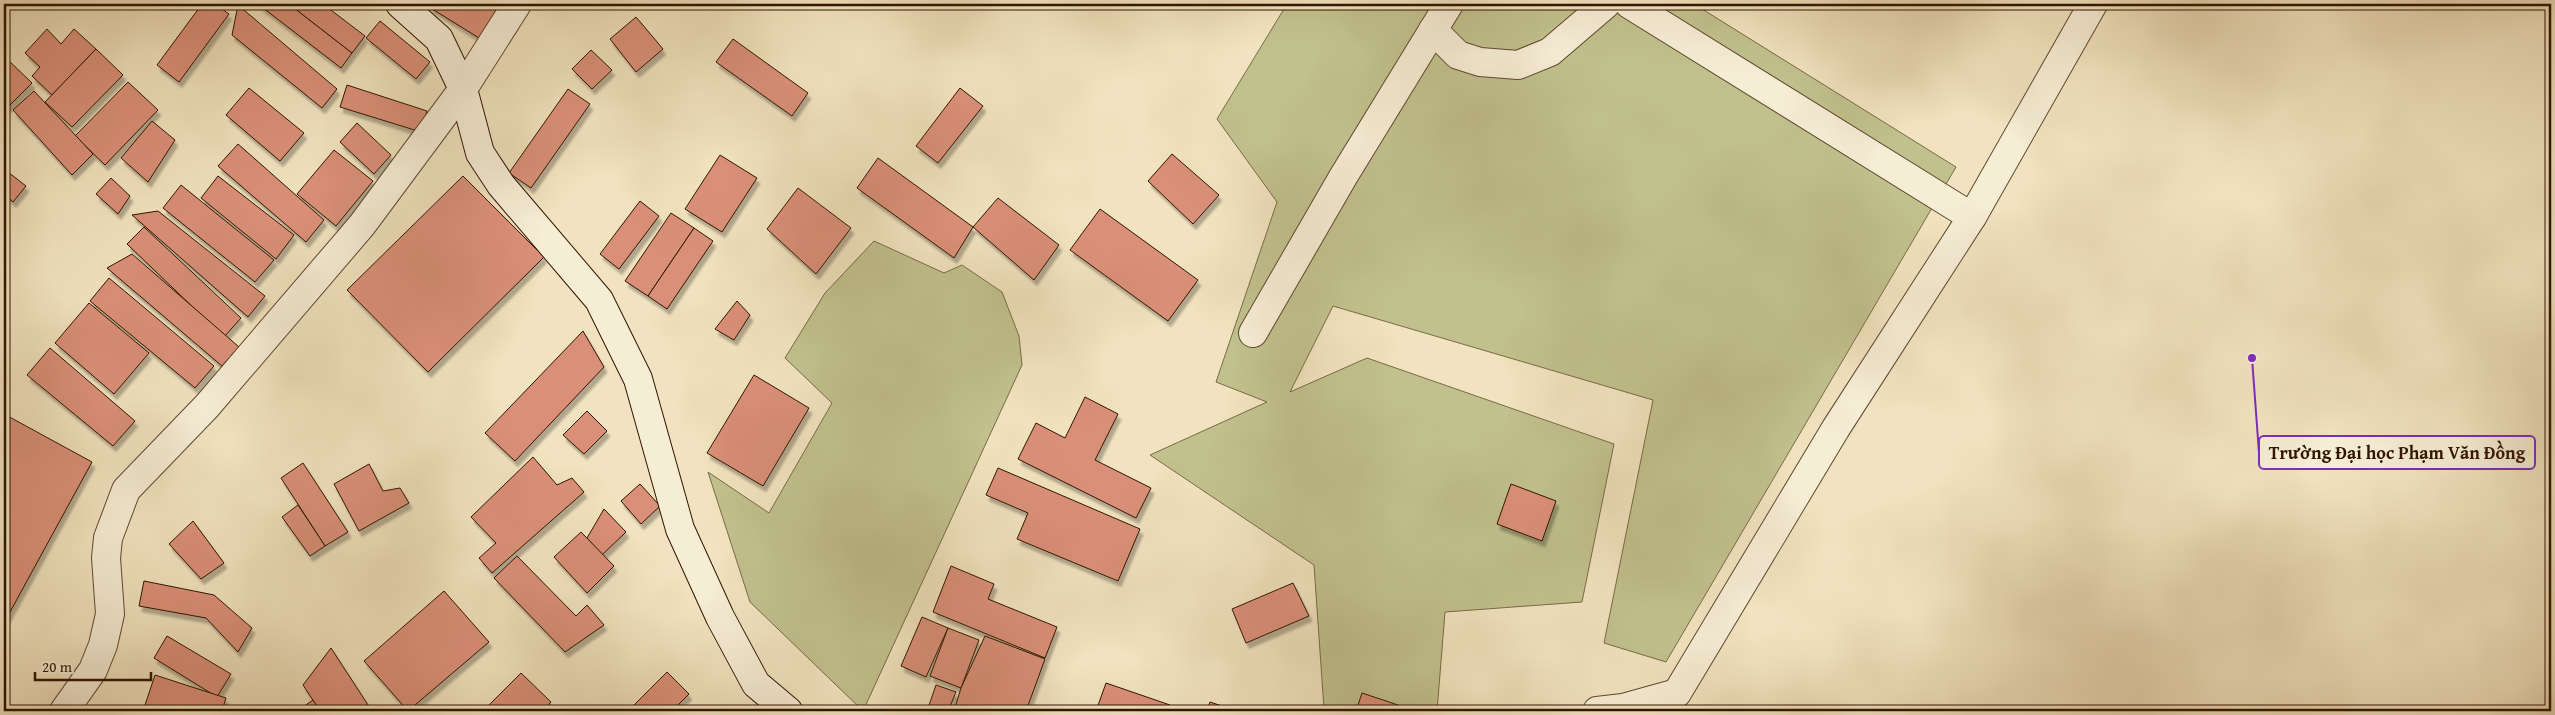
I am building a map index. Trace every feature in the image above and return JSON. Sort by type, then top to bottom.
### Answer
[{"type":"street","points":[[400,4],[439,39],[463,89],[480,153],[501,185],[599,300],[638,379],[680,529],[716,608],[756,684],[788,711]]},
{"type":"street","points":[[64,711],[93,670],[103,645],[110,614],[106,558],[108,538],[126,490],[207,406],[362,225],[463,89],[517,4]]},
{"type":"street","points":[[1253,333],[1343,176],[1449,4]]},
{"type":"street","points":[[1433,30],[1458,55],[1480,62],[1518,66],[1550,52],[1606,4]]},
{"type":"street","points":[[1629,4],[1972,217]]},
{"type":"street","points":[[1597,711],[1623,708],[1677,693],[1836,428],[1972,217],[2093,4]]},
{"type":"green space","points":[[1287,4],[1694,4],[1956,167],[1666,662],[1604,643],[1653,400],[1333,306],[1290,392],[1367,358],[1614,444],[1582,602],[1445,612],[1437,711],[1333,711],[1324,709],[1314,565],[1150,455],[1267,402],[1216,382],[1277,202],[1217,119]]},
{"type":"green space","points":[[874,241],[944,273],[962,265],[1002,292],[1019,336],[1022,365],[863,711],[750,602],[708,472],[769,513],[832,403],[785,358],[825,293]]},
{"type":"building","points":[[202,4],[215,4],[229,14],[179,82],[157,65]]},
{"type":"building","points":[[258,4],[289,4],[352,53],[341,68]]},
{"type":"building","points":[[289,4],[323,4],[365,36],[352,53]]},
{"type":"building","points":[[431,4],[500,4],[479,38],[429,7]]},
{"type":"building","points":[[238,5],[337,89],[322,108],[232,35]]},
{"type":"building","points":[[636,17],[663,49],[636,72],[610,39]]},
{"type":"building","points":[[380,21],[430,62],[416,79],[366,38]]},
{"type":"building","points":[[47,29],[61,44],[74,29],[96,49],[52,95],[32,76],[40,67],[25,53]]},
{"type":"building","points":[[733,39],[808,93],[792,116],[716,62]]},
{"type":"building","points":[[96,49],[123,75],[72,127],[45,102]]},
{"type":"building","points":[[591,50],[612,70],[592,89],[572,69]]},
{"type":"building","points":[[6,58],[32,83],[7,108],[4,104],[4,61]]},
{"type":"building","points":[[128,82],[158,110],[105,165],[75,136]]},
{"type":"building","points":[[347,85],[427,111],[421,132],[340,107]]},
{"type":"building","points":[[249,88],[304,133],[280,161],[226,115]]},
{"type":"building","points":[[960,88],[983,106],[938,163],[916,146]]},
{"type":"building","points":[[568,89],[590,104],[531,188],[509,173]]},
{"type":"building","points":[[34,91],[93,154],[72,175],[13,110]]},
{"type":"building","points":[[152,121],[175,140],[148,182],[121,158]]},
{"type":"building","points":[[357,123],[391,155],[374,174],[340,142]]},
{"type":"building","points":[[238,144],[324,220],[306,242],[218,166]]},
{"type":"building","points":[[334,150],[373,181],[336,226],[297,194]]},
{"type":"building","points":[[1172,154],[1219,195],[1193,224],[1148,181]]},
{"type":"building","points":[[720,155],[757,178],[722,232],[685,209]]},
{"type":"building","points":[[878,158],[973,227],[954,258],[857,188]]},
{"type":"building","points":[[4,169],[26,186],[13,202],[4,194]]},
{"type":"building","points":[[218,176],[294,235],[276,259],[201,198]]},
{"type":"building","points":[[463,176],[544,257],[428,372],[347,290]]},
{"type":"building","points":[[111,178],[130,196],[118,214],[96,194]]},
{"type":"building","points":[[181,185],[274,260],[255,282],[163,208]]},
{"type":"building","points":[[798,188],[851,228],[816,274],[767,229]]},
{"type":"building","points":[[998,198],[1059,245],[1034,280],[973,227]]},
{"type":"building","points":[[640,201],[659,216],[619,269],[600,254]]},
{"type":"building","points":[[1100,209],[1198,280],[1168,321],[1070,250]]},
{"type":"building","points":[[158,211],[265,296],[248,317],[132,215]]},
{"type":"building","points":[[671,213],[694,228],[648,296],[625,281]]},
{"type":"building","points":[[144,227],[241,318],[224,337],[127,244]]},
{"type":"building","points":[[694,228],[713,241],[667,309],[648,296]]},
{"type":"building","points":[[132,254],[239,347],[222,366],[107,268]]},
{"type":"building","points":[[109,278],[214,366],[195,388],[90,301]]},
{"type":"building","points":[[737,301],[750,315],[734,340],[715,329]]},
{"type":"building","points":[[89,303],[149,353],[114,394],[55,343]]},
{"type":"building","points":[[583,331],[604,367],[515,461],[485,433]]},
{"type":"building","points":[[50,348],[135,421],[113,446],[27,375]]},
{"type":"building","points":[[754,375],[809,408],[763,486],[707,453]]},
{"type":"building","points":[[1085,397],[1118,414],[1095,460],[1151,488],[1136,518],[1018,459],[1036,423],[1065,438]]},
{"type":"building","points":[[587,411],[607,431],[584,454],[563,435]]},
{"type":"building","points":[[4,414],[92,462],[4,623]]},
{"type":"building","points":[[533,457],[557,485],[572,478],[584,492],[492,573],[479,558],[496,543],[471,517]]},
{"type":"building","points":[[303,463],[348,532],[325,546],[281,478]]},
{"type":"building","points":[[369,464],[383,491],[400,488],[409,503],[359,531],[334,484]]},
{"type":"building","points":[[998,468],[1140,529],[1118,581],[1017,539],[1028,513],[986,495]]},
{"type":"building","points":[[640,484],[660,506],[641,524],[621,501]]},
{"type":"building","points":[[1511,484],[1556,501],[1542,541],[1497,524]]},
{"type":"building","points":[[298,505],[325,546],[310,556],[282,517]]},
{"type":"building","points":[[604,509],[626,532],[602,555],[587,538]]},
{"type":"building","points":[[193,521],[224,563],[201,579],[169,544]]},
{"type":"building","points":[[581,532],[614,566],[587,593],[554,557]]},
{"type":"building","points":[[517,556],[576,616],[587,605],[604,625],[565,652],[494,578]]},
{"type":"building","points":[[951,566],[994,584],[988,599],[1057,627],[1045,658],[933,612]]},
{"type":"building","points":[[144,581],[214,595],[252,628],[238,652],[206,618],[139,606]]},
{"type":"building","points":[[1293,583],[1309,616],[1246,643],[1232,609]]},
{"type":"building","points":[[444,591],[489,642],[408,711],[364,661]]},
{"type":"building","points":[[922,617],[948,628],[926,677],[901,666]]},
{"type":"building","points":[[948,628],[979,640],[961,688],[930,676]]},
{"type":"building","points":[[167,636],[231,674],[217,697],[154,658]]},
{"type":"building","points":[[985,636],[1045,659],[1026,711],[954,711],[961,688]]},
{"type":"building","points":[[331,648],[372,711],[320,711],[303,685]]},
{"type":"building","points":[[667,672],[689,694],[672,711],[628,711]]},
{"type":"building","points":[[521,673],[551,702],[542,711],[483,711]]},
{"type":"building","points":[[155,675],[226,698],[222,711],[143,711]]},
{"type":"building","points":[[1106,683],[1170,705],[1168,711],[1096,711]]},
{"type":"building","points":[[936,685],[956,692],[948,711],[927,711]]},
{"type":"building","points":[[1362,693],[1410,709],[1409,711],[1356,711]]},
{"type":"building","points":[[313,700],[320,711],[297,711]]},
{"type":"building","points":[[1210,702],[1228,708],[1227,711],[1207,711]]},
{"type":"place","name":"Trường Đại học Phạm Văn Đồng","points":[[2252,358]]}]
